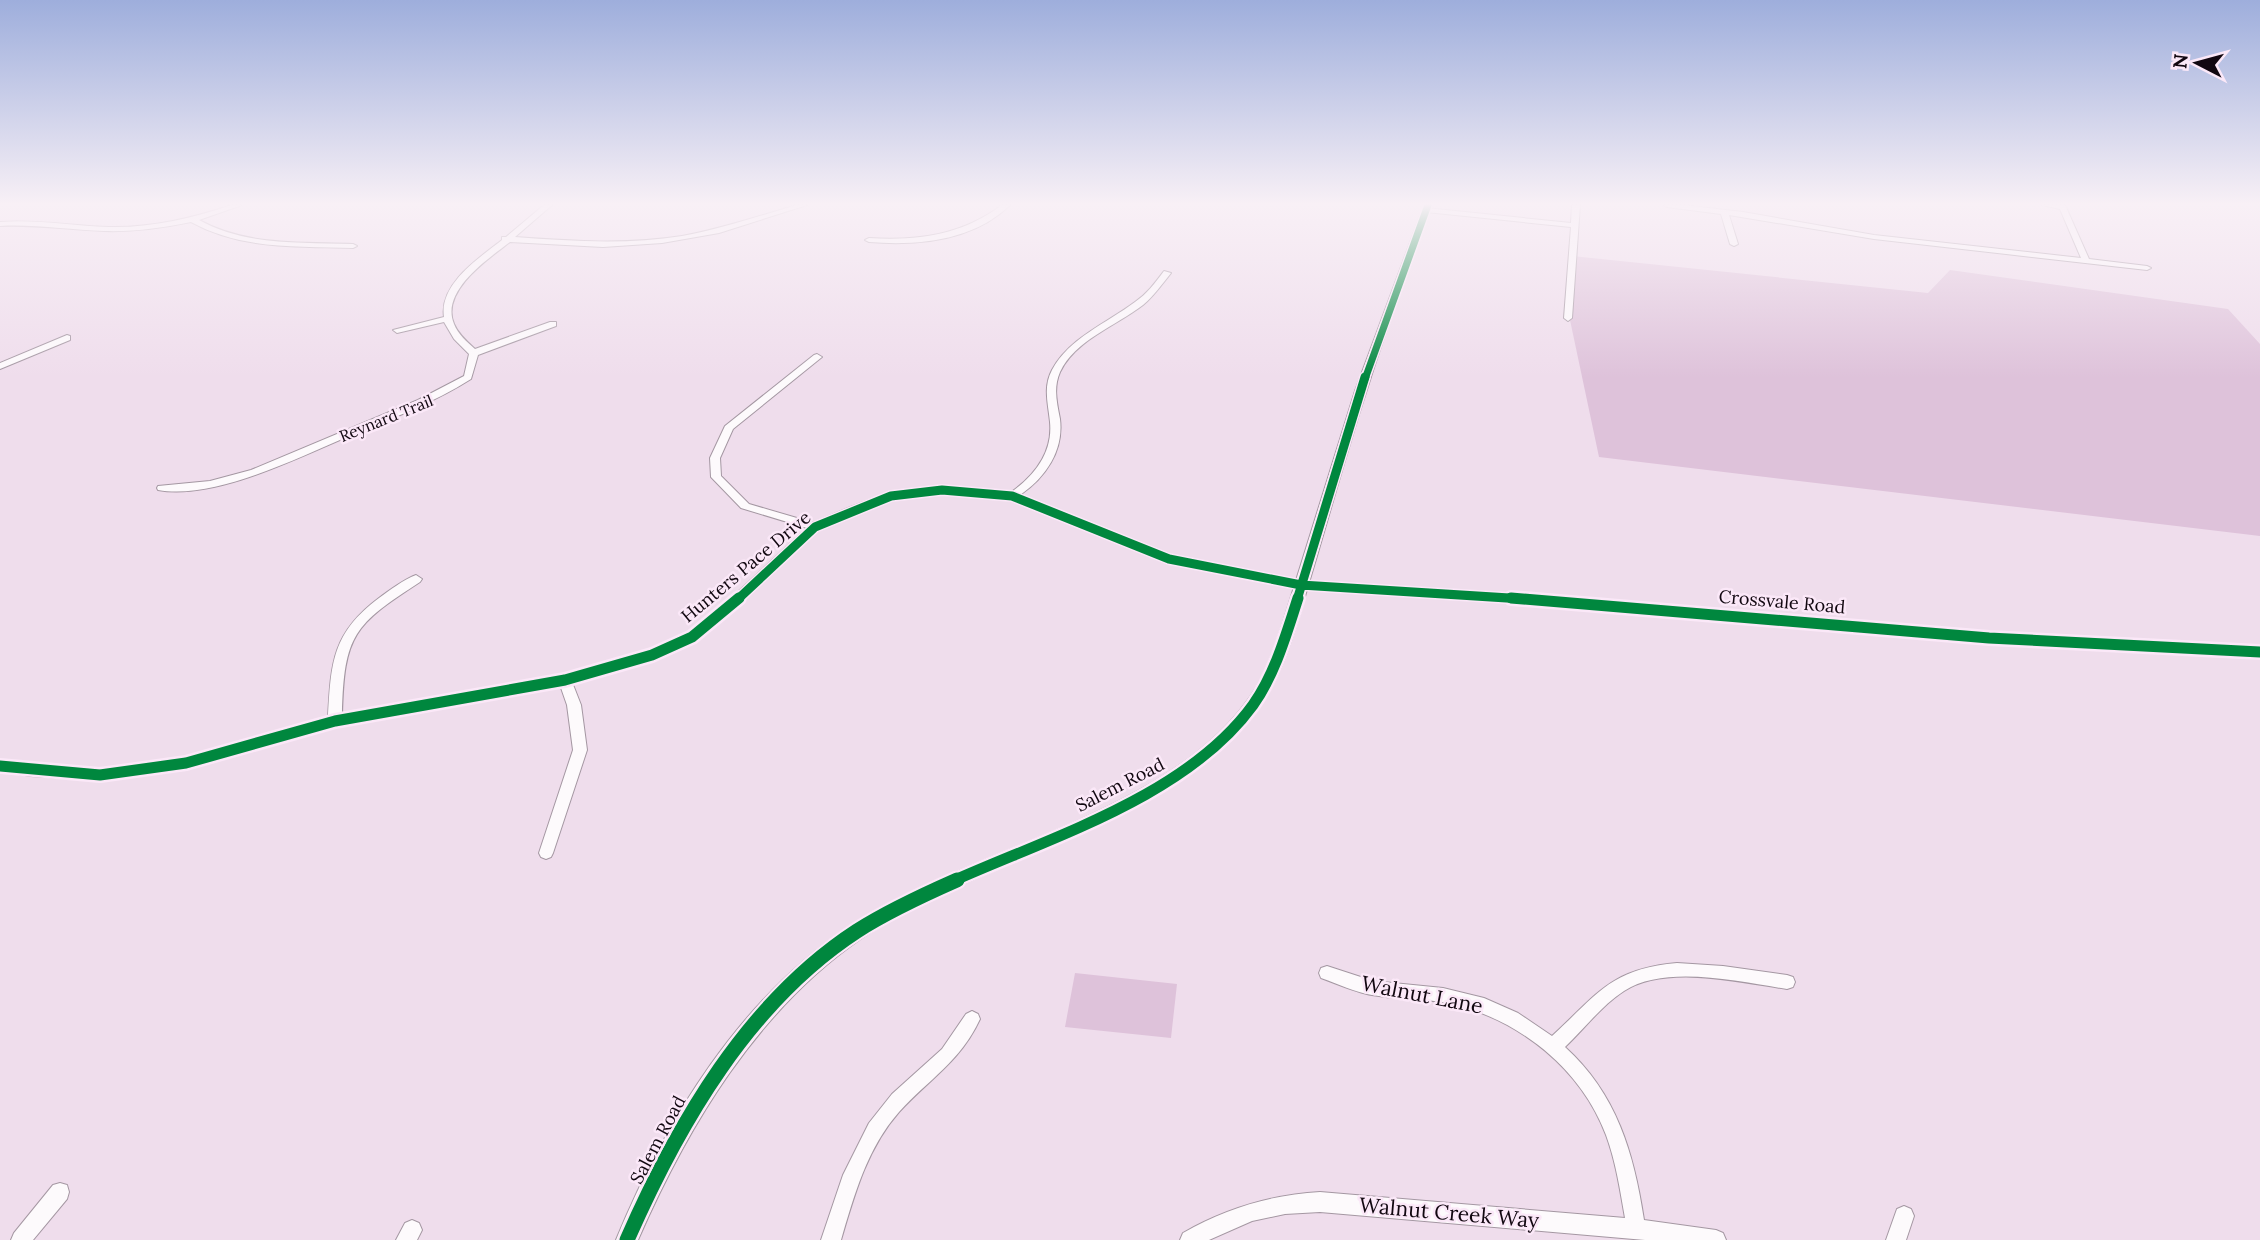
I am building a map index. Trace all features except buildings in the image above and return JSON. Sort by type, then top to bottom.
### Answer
[{"type":"street","points":[[479,263],[453,287],[448,299],[447,319],[463,344],[474,353],[553,324]]},
{"type":"street","name":"Salem Road","points":[[627,1240],[695,1105],[749,1032],[788,989],[853,934],[932,890],[1112,810],[1172,779],[1207,756],[1261,693],[1279,656],[1347,435],[1407,263]]},
{"type":"street","points":[[1568,318],[1571,263]]},
{"type":"street","points":[[2102,263],[2147,268]]},
{"type":"street","points":[[1012,496],[1036,477],[1054,447],[1055,422],[1049,404],[1049,387],[1060,364],[1151,293],[1167,273]]},
{"type":"street","points":[[397,330],[447,319]]},
{"type":"street","points":[[0,366],[67,338]]},
{"type":"street","name":"Reynard Trail","points":[[162,488],[191,489],[229,481],[291,460],[437,398],[468,377],[474,353]]},
{"type":"street","points":[[815,527],[745,506],[716,477],[715,458],[729,428],[817,357]]},
{"type":"street","name":"Hunters Pace Drive","points":[[0,766],[31,771],[100,775],[186,763],[335,721],[565,680],[652,655],[692,637],[815,527],[853,509],[891,496],[963,489],[1012,496],[1169,559],[1301,584]]},
{"type":"street","points":[[335,721],[336,674],[342,645],[364,616],[415,579]]},
{"type":"street","name":"Crossvale Road","points":[[1301,584],[1594,603],[1989,638],[2260,652]]},
{"type":"street","points":[[546,853],[580,750],[574,705],[565,680]]},
{"type":"street","points":[[1555,1046],[1618,986],[1643,974],[1708,972],[1787,982]]},
{"type":"street","name":"Walnut Lane","points":[[1328,973],[1371,988],[1452,996],[1496,1009],[1526,1025],[1555,1046],[1594,1093],[1611,1126],[1624,1161],[1636,1229]]},
{"type":"street","points":[[831,1240],[847,1188],[866,1145],[884,1116],[904,1093],[945,1059],[971,1019]]},
{"type":"street","points":[[21,1240],[60,1192]]},
{"type":"street","name":"Walnut Creek Way","points":[[1190,1240],[1220,1222],[1251,1209],[1284,1203],[1320,1202],[1636,1229],[1716,1240]]},
{"type":"street","points":[[1896,1240],[1904,1216]]},
{"type":"shaded area","points":[[1572,263],[1638,263],[1928,293],[1950,270],[2228,309],[2260,344],[2260,536],[1599,457],[1570,320]]},
{"type":"shaded area","points":[[1075,973],[1177,984],[1171,1038],[1065,1027]]},
{"type":"cycle path","points":[[627,1240],[667,1156],[720,1070],[784,992],[820,959],[856,932],[913,900],[1105,814],[1164,782],[1218,743],[1254,704],[1272,671],[1286,635],[1361,391],[1406,263]]},
{"type":"cycle path","points":[[0,766],[31,771],[100,775],[186,763],[335,721],[565,680],[652,655],[692,637],[717,618],[815,527],[853,509],[891,496],[942,490],[1012,496],[1169,559],[1301,585],[1595,603],[1989,638],[2260,652]]}]
